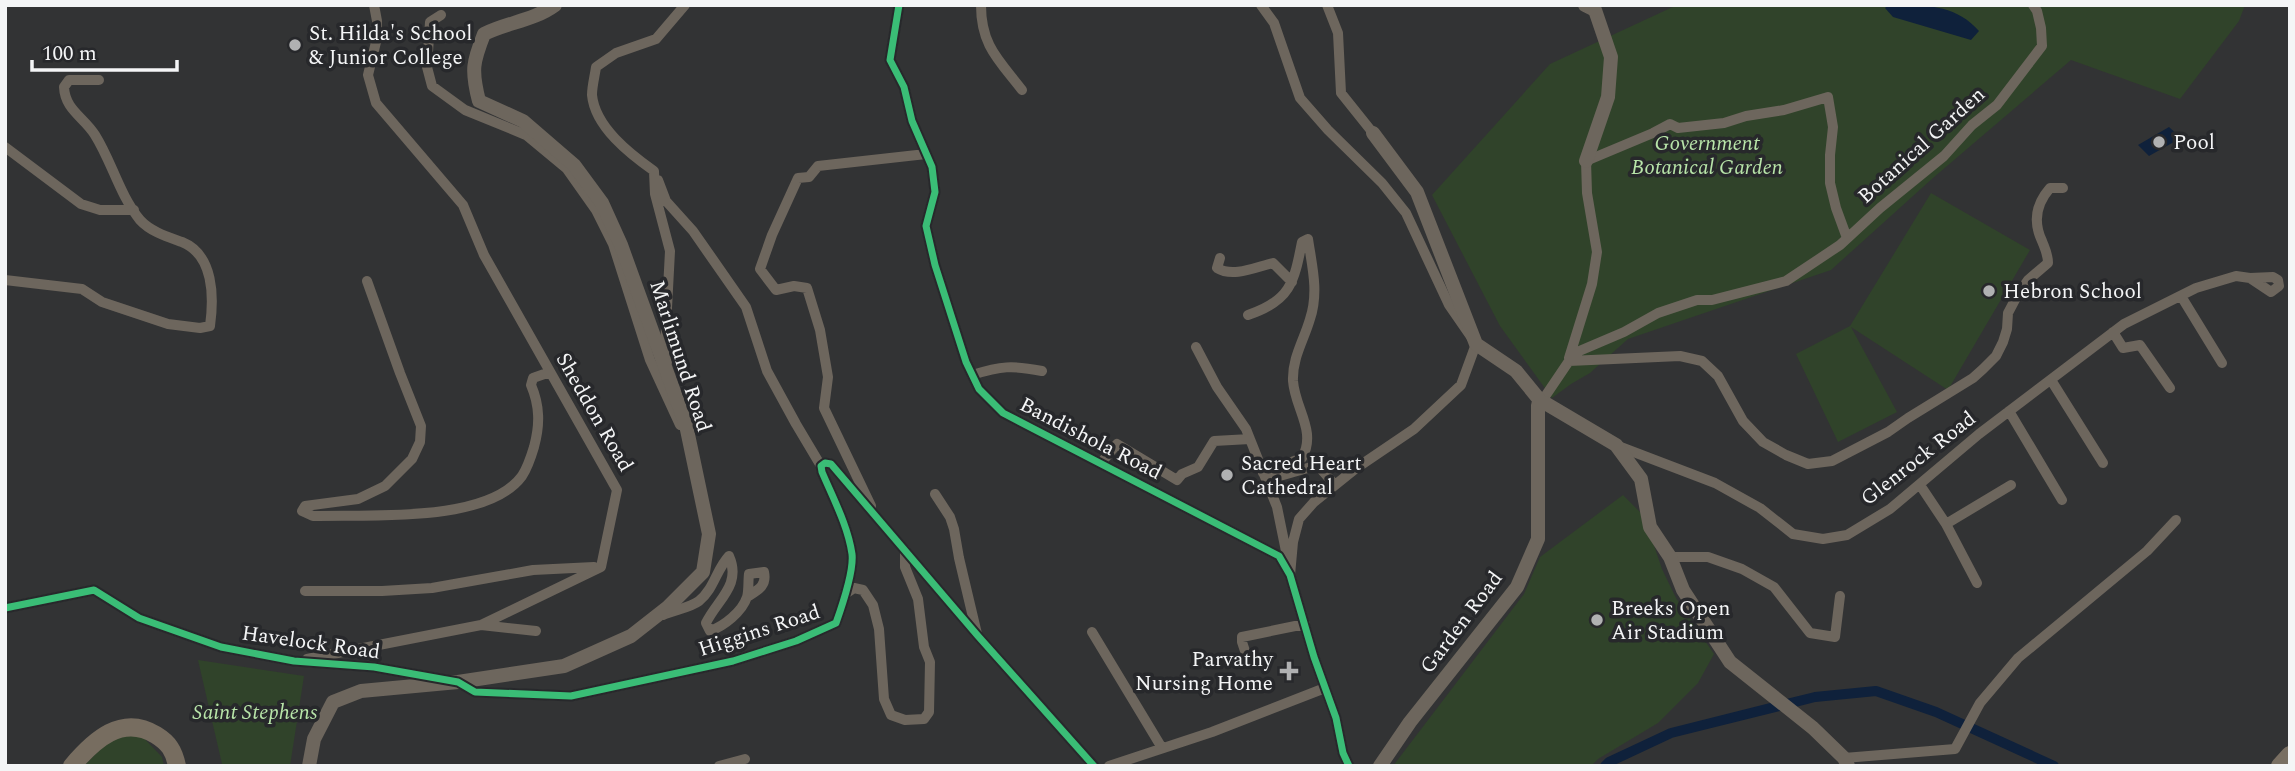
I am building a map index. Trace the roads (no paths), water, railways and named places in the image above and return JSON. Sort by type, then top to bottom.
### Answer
[{"type":"highway","points":[[72,766],[87,748],[113,730],[143,727],[164,740],[174,751],[177,766]]},
{"type":"main road","points":[[2280,766],[2290,755]]},
{"type":"street","name":"Sheddon Road","points":[[374,5],[377,21],[376,43],[368,75],[376,103],[463,205],[484,255],[617,490],[601,567]]},
{"type":"street","name":"Marlimund Road","points":[[309,766],[314,739],[333,702],[361,691],[458,682],[564,666],[631,636],[668,607],[702,572],[709,534],[686,425],[621,245],[602,203],[574,165],[523,121],[479,101],[474,80],[474,61],[484,34],[502,25],[520,23],[541,15],[555,5]]},
{"type":"street","points":[[670,386],[666,346],[670,251],[656,194],[654,171],[623,148],[596,111],[592,93],[596,67],[616,53],[656,39],[685,5]]},
{"type":"street","name":"Bandishola Road","points":[[899,5],[890,60],[904,87],[912,121],[932,167],[935,192],[926,226],[935,265],[979,389],[1003,413],[1279,556],[1290,575],[1349,766]]},
{"type":"street","points":[[981,5],[981,25],[988,47],[1022,90]]},
{"type":"street","points":[[1261,5],[1274,23],[1300,98],[1382,183],[1406,213],[1449,304],[1476,344],[1516,371],[1541,401],[1616,445],[1641,479],[1650,527],[1670,557],[1683,590],[1730,662],[1813,728],[1846,762],[1955,750],[1980,703],[2018,659],[2147,551],[2176,520]]},
{"type":"street","points":[[1290,575],[1293,542],[1299,519],[1314,502],[1355,469],[1414,429],[1461,385],[1476,344],[1417,192],[1341,93],[1338,33],[1327,5]]},
{"type":"street","points":[[1585,5],[1595,10],[1611,57],[1608,97],[1586,161]]},
{"type":"street","name":"Botanical Garden","points":[[1541,401],[1577,352],[1624,332],[1658,313],[1697,300],[1712,300],[1786,281],[1840,245],[1880,208],[1944,156],[1972,125],[1997,105],[2042,46],[2041,27],[2033,5]]},
{"type":"street","points":[[441,15],[430,22],[427,67],[432,86],[465,110],[526,135],[567,169],[596,209],[613,244],[650,360],[687,437]]},
{"type":"street","points":[[5,280],[82,289],[102,302],[168,324],[200,328],[210,326],[210,280],[201,255],[196,249],[162,236],[142,222],[122,193],[95,134],[66,101],[64,87],[69,80],[99,80]]},
{"type":"street","name":"Botanical Garden","points":[[1569,360],[1592,284],[1597,252],[1587,193],[1586,161],[1670,124],[1678,128],[1724,123],[1828,97],[1833,127],[1830,183],[1847,238]]},
{"type":"street","points":[[5,147],[81,204],[100,210],[134,210]]},
{"type":"street","points":[[876,516],[824,408],[828,377],[820,330],[807,288],[794,286],[776,290],[760,269],[798,178],[809,177],[818,166],[926,154]]},
{"type":"street","name":"Higgins Road","points":[[458,682],[475,692],[571,696],[733,661],[796,640],[836,623],[852,556],[844,526],[821,466],[767,371],[746,307],[693,231],[666,201],[654,171]]},
{"type":"street","points":[[1569,360],[1680,356],[1702,360],[1718,376],[1743,421],[1763,442],[1808,464],[1832,461],[1888,432],[1973,378],[1996,356],[2007,329],[2008,313],[2017,296],[2028,280],[2048,263],[2048,253],[2036,223],[2042,198],[2050,188],[2063,188]]},
{"type":"street","points":[[1248,315],[1272,305],[1290,287],[1303,242],[1308,239],[1315,293],[1311,317],[1293,364],[1293,383],[1306,426],[1308,446],[1302,458],[1264,477]]},
{"type":"street","points":[[1220,258],[1217,268],[1224,273],[1273,263],[1292,282]]},
{"type":"street","name":"Glenrock Road","points":[[1616,445],[1715,483],[1760,508],[1793,534],[1823,539],[1847,535],[1890,509],[1979,434],[2113,332],[2196,288],[2236,276],[2250,278]]},
{"type":"street","points":[[367,281],[421,426],[420,442],[412,459],[385,486],[358,499],[306,506],[302,511],[313,516],[442,512],[491,500],[520,479],[528,467],[539,416],[538,401],[531,385],[533,378],[550,372]]},
{"type":"street","points":[[2180,296],[2222,363]]},
{"type":"street","points":[[2113,332],[2123,348],[2140,345],[2170,388]]},
{"type":"street","points":[[1196,347],[1217,387],[1246,429],[1277,507],[1290,575]]},
{"type":"street","points":[[972,375],[1001,366],[1042,371]]},
{"type":"street","points":[[2051,380],[2103,463]]},
{"type":"street","name":"Garden Road","points":[[1380,766],[1410,722],[1517,587],[1538,539],[1541,401]]},
{"type":"street","points":[[2009,411],[2062,500]]},
{"type":"street","points":[[1101,463],[1117,444],[1177,480],[1182,474],[1198,467],[1214,441],[1250,439]]},
{"type":"street","points":[[821,466],[825,463],[831,464],[978,636],[1094,766]]},
{"type":"street","points":[[1264,477],[1311,467],[1320,468],[1335,485]]},
{"type":"street","points":[[1920,485],[1968,561],[1977,583]]},
{"type":"street","points":[[1946,524],[2011,485]]},
{"type":"street","points":[[935,495],[950,517],[954,529],[978,636]]},
{"type":"street","points":[[845,594],[854,587],[863,590],[873,605],[878,629],[884,699],[891,715],[905,720],[924,719],[929,712],[930,662],[924,647],[918,599],[905,567],[905,550]]},
{"type":"street","points":[[644,624],[697,603],[712,587],[719,567],[729,556],[734,567],[732,578],[725,597],[706,624],[710,631],[723,626],[747,597]]},
{"type":"street","points":[[1670,557],[1708,557],[1742,569],[1774,587],[1810,634],[1835,637],[1840,596]]},
{"type":"street","points":[[304,591],[432,588],[533,570],[601,567]]},
{"type":"street","points":[[294,661],[481,625],[601,567]]},
{"type":"street","name":"Havelock Road","points":[[5,608],[94,590],[139,618],[221,647],[294,661],[374,667],[458,682]]},
{"type":"street","points":[[1249,663],[1242,637],[1304,624]]},
{"type":"street","points":[[481,625],[536,631]]},
{"type":"street","points":[[1092,632],[1162,748]]},
{"type":"street","points":[[1109,766],[1212,732],[1325,688]]},
{"type":"street","points":[[719,766],[745,759]]},
{"type":"water","points":[[1888,5],[1949,10],[1970,22],[1979,31],[1971,40],[1893,17],[1885,8]]},
{"type":"water","name":"Pool","points":[[2169,127],[2181,138],[2149,156],[2138,145]]},
{"type":"waterway","points":[[1605,766],[1671,733],[1815,697],[1876,691],[1936,712],[2054,766]]},
{"type":"place","name":"St. Hilda's School & Junior College","points":[[295,45]]},
{"type":"place","name":"Pool","points":[[2159,142]]},
{"type":"place","name":"Hebron School","points":[[1989,291]]},
{"type":"place","name":"Sacred Heart Cathedral","points":[[1227,475]]},
{"type":"place","name":"Breeks Open Air Stadium","points":[[1597,620]]},
{"type":"place","name":"Parvathy Nursing Home","points":[[1289,671]]},
{"type":"park label","name":"Government Botanical Garden","points":[[1707,155]]},
{"type":"park label","name":"Saint Stephens","points":[[255,712]]}]
